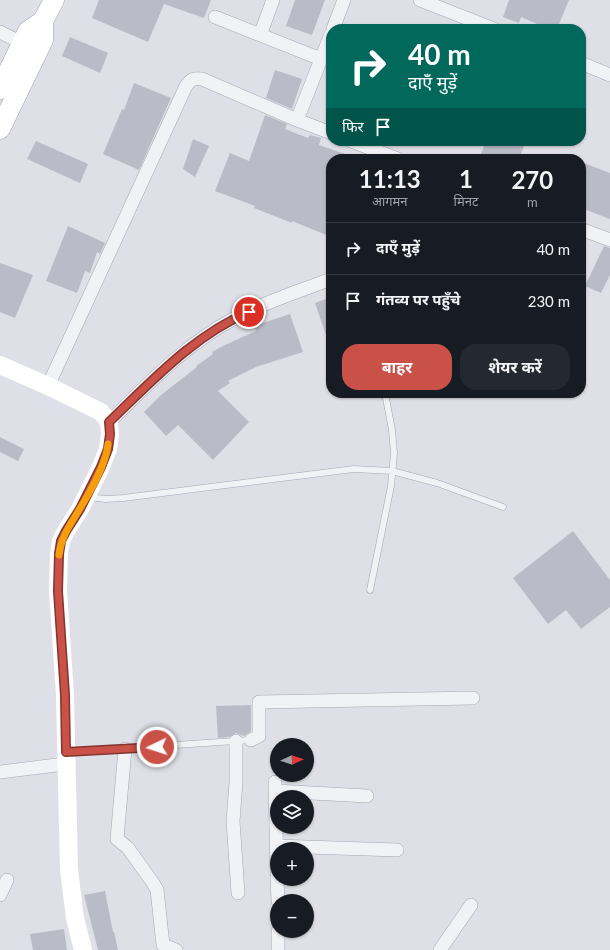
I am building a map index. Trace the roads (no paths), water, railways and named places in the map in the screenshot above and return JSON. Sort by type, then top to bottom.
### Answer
[{"type":"main road","points":[[0,89],[28,32],[43,21],[54,0]]},
{"type":"main road","points":[[0,129],[43,40],[43,21]]},
{"type":"street","points":[[260,35],[273,0]]},
{"type":"street","points":[[335,24],[344,0]]},
{"type":"street","points":[[420,0],[481,24]]},
{"type":"street","points":[[215,17],[321,59]]},
{"type":"street","points":[[0,32],[22,43]]},
{"type":"street","points":[[297,120],[326,46]]},
{"type":"street","points":[[586,65],[610,75]]},
{"type":"street","points":[[48,386],[190,80],[196,78],[202,79],[326,131]]},
{"type":"street","points":[[364,146],[385,154]]},
{"type":"street","points":[[586,231],[610,240]]},
{"type":"street","points":[[109,422],[191,346],[235,318],[326,281]]},
{"type":"street","points":[[0,365],[48,386],[100,412],[109,422],[110,434],[108,449],[87,497],[61,541],[59,554],[58,591],[65,695],[69,870],[75,918],[83,950]]},
{"type":"street","points":[[251,740],[259,736],[260,702],[473,698]]},
{"type":"street","points":[[236,741],[236,782],[233,821],[238,893]]},
{"type":"street","points":[[125,749],[117,839],[128,848],[157,890],[161,947],[176,950]]},
{"type":"street","points":[[0,772],[66,758]]},
{"type":"street","points":[[276,842],[275,787],[367,796]]},
{"type":"street","points":[[314,847],[396,850]]},
{"type":"street","points":[[0,895],[8,880]]},
{"type":"street","points":[[440,950],[471,905]]},
{"type":"street","points":[[278,938],[278,950]]},
{"type":"lane","points":[[370,590],[391,486],[394,453],[392,430],[386,398]]},
{"type":"lane","points":[[87,497],[106,499],[123,498],[354,469],[392,471],[437,484],[503,507]]},
{"type":"lane","points":[[66,758],[125,749],[251,740]]}]
